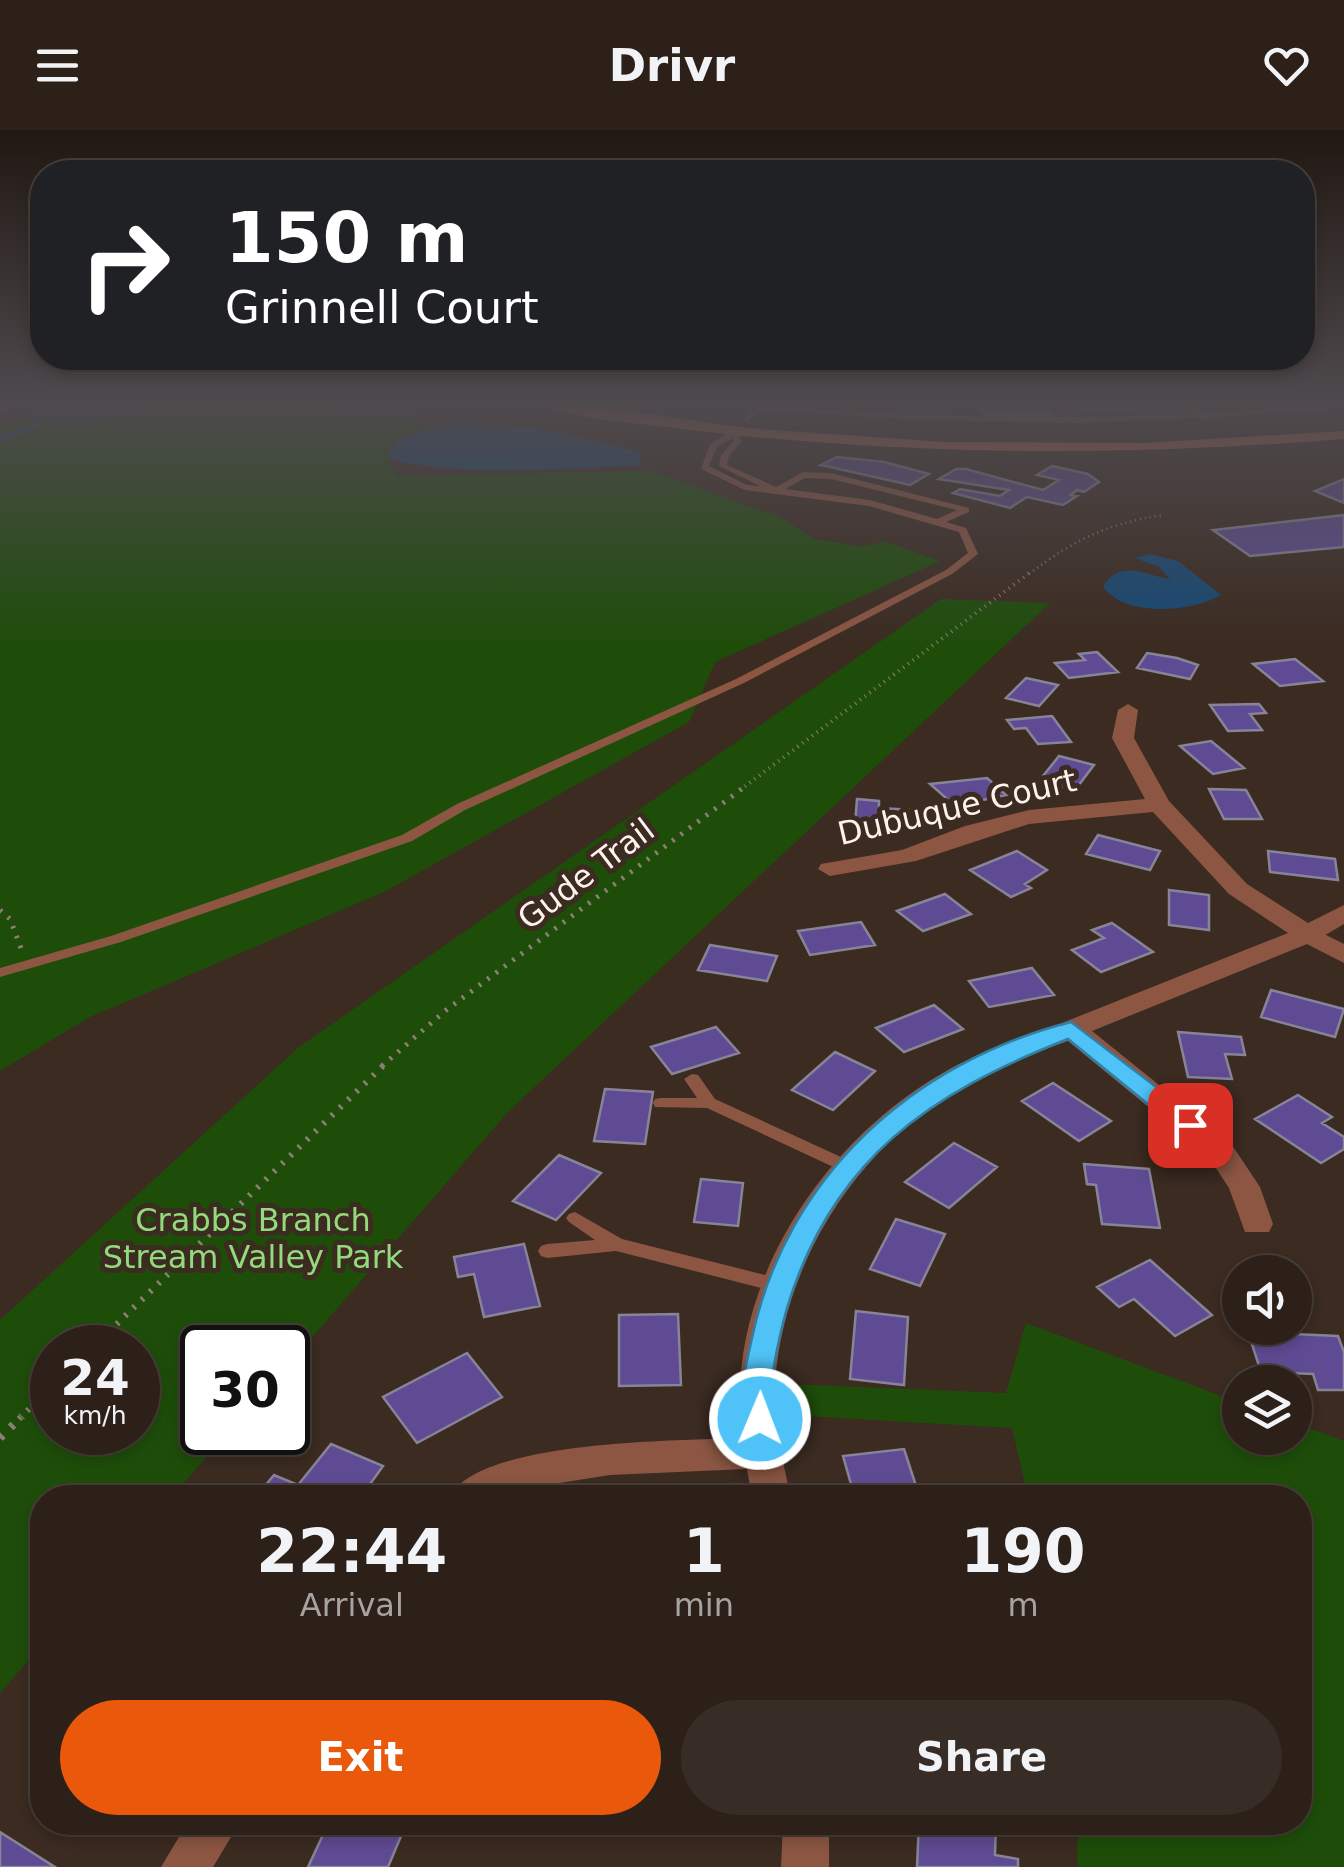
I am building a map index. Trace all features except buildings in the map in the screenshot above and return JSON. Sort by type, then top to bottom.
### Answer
[{"type":"street","points":[[1128,710],[1123,738],[1159,804],[1238,890],[1344,955]]},
{"type":"street","name":"Dubuque Court","points":[[830,869],[907,856],[974,830],[1029,817],[1159,804]]},
{"type":"street","points":[[769,1485],[762,1454],[757,1384],[782,1286],[804,1227],[848,1166],[878,1133],[939,1087],[995,1058],[1308,934],[1344,912]]},
{"type":"street","points":[[1071,1029],[1219,1149],[1244,1187],[1257,1224]]},
{"type":"street","points":[[488,1485],[554,1465],[762,1454]]},
{"type":"street","points":[[184,1867],[207,1835]]},
{"type":"street","points":[[805,1867],[806,1835]]},
{"type":"lane","points":[[0,973],[407,838],[461,807],[740,681],[948,572],[972,554],[963,530],[870,503],[739,484]]},
{"type":"lane","points":[[763,484],[776,490]]},
{"type":"lane","points":[[776,490],[786,484]]},
{"type":"lane","points":[[862,484],[966,510],[936,524]]},
{"type":"lane","points":[[692,1079],[709,1103]]},
{"type":"lane","points":[[661,1103],[709,1103],[848,1166]]},
{"type":"lane","points":[[575,1218],[616,1244],[782,1286]]},
{"type":"lane","points":[[547,1251],[616,1244]]},
{"type":"path","name":"Gude Trail","points":[[115,1325],[338,1105],[445,1011],[1074,540],[1121,522],[1162,516]]},
{"type":"path","points":[[0,910],[10,919],[28,965]]},
{"type":"path","points":[[0,1438],[30,1408]]},
{"type":"green space","points":[[0,484],[688,484],[780,517],[815,539],[862,547],[884,541],[940,561],[715,662],[689,722],[384,892],[90,1017],[0,1071]]},
{"type":"green space","name":"Crabbs Branch Stream Valley Park","points":[[941,599],[1050,603],[508,1112],[310,1340],[310,1325],[180,1325],[180,1455],[208,1455],[182,1485],[30,1485],[30,1659],[0,1693],[0,1320],[299,1047]]},
{"type":"green space","points":[[1026,1323],[1222,1396],[1222,1455],[1312,1455],[1312,1429],[1344,1441],[1344,1867],[1077,1867],[1078,1835],[1312,1835],[1312,1485],[1025,1485],[1012,1428],[787,1415],[786,1384],[1006,1393]]},
{"type":"water","points":[[1150,554],[1178,561],[1221,595],[1193,606],[1159,609],[1126,603],[1103,587],[1109,578],[1125,571],[1170,579],[1159,567],[1135,558]]},
{"type":"route","points":[[760,1419],[757,1384],[772,1309],[804,1227],[840,1175],[878,1133],[939,1087],[995,1058],[1071,1029],[1190,1125]]}]
